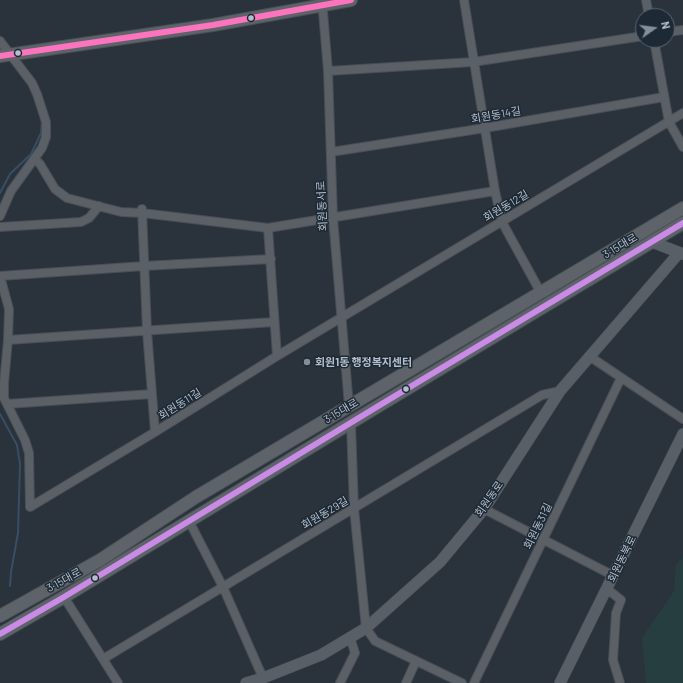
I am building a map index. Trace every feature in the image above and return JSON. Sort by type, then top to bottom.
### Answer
[{"type":"main road","points":[[5,56],[213,25],[322,2],[351,0]]},
{"type":"main road","name":"3·15대로","points":[[0,616],[100,560],[196,497],[683,208]]},
{"type":"main road","name":"3·15대로","points":[[0,634],[64,597],[683,223]]},
{"type":"main road","points":[[652,242],[681,254]]},
{"type":"main road","name":"회원동로","points":[[246,683],[262,681],[321,655],[366,628],[440,562],[484,509],[560,390],[681,254]]},
{"type":"main road","name":"회원동북로","points":[[560,683],[683,434]]},
{"type":"street","points":[[464,0],[495,191],[502,222],[541,293]]},
{"type":"street","name":"회원동서로","points":[[322,2],[328,71],[333,218],[349,406]]},
{"type":"street","points":[[328,71],[473,62],[635,37]]},
{"type":"street","points":[[0,41],[5,56],[32,84],[37,94],[46,122],[46,137],[42,148],[35,160],[11,191],[0,216]]},
{"type":"street","points":[[655,48],[669,122],[683,147]]},
{"type":"street","name":"회원동14길","points":[[331,152],[485,128],[664,97]]},
{"type":"street","name":"회원동12길","points":[[341,318],[683,113]]},
{"type":"street","points":[[35,160],[40,164],[55,189],[67,198],[121,212],[142,210],[268,228],[495,191]]},
{"type":"street","points":[[0,227],[81,222],[88,218],[98,206]]},
{"type":"street","points":[[142,210],[147,331],[155,432]]},
{"type":"street","points":[[268,228],[277,356]]},
{"type":"street","points":[[152,394],[7,404],[4,398],[4,383],[9,309],[0,276],[271,259]]},
{"type":"street","name":"회원동11길","points":[[7,404],[25,440],[28,453],[30,507],[341,318]]},
{"type":"street","points":[[8,340],[274,322]]},
{"type":"street","points":[[589,356],[683,419]]},
{"type":"street","name":"회원동31길","points":[[474,683],[621,378]]},
{"type":"street","name":"회원동29길","points":[[103,659],[542,395],[560,390]]},
{"type":"street","points":[[351,424],[354,508],[366,628],[374,641],[462,683]]},
{"type":"street","points":[[484,509],[614,576]]},
{"type":"street","points":[[189,521],[223,587],[262,681]]},
{"type":"street","points":[[607,589],[621,600],[616,613],[613,660],[620,683]]},
{"type":"street","points":[[64,597],[118,683]]},
{"type":"street","points":[[340,683],[355,653],[350,637]]},
{"type":"street","points":[[406,683],[416,661]]},
{"type":"green space","points":[[683,556],[683,683],[646,683],[642,638],[674,591],[676,565]]},
{"type":"waterway","points":[[0,193],[10,174],[31,154],[41,133],[42,119]]},
{"type":"waterway","points":[[0,414],[17,445],[20,464],[18,533],[10,586]]},
{"type":"transit line","points":[[0,56],[213,25],[351,0]]},
{"type":"transit line","points":[[0,634],[64,597],[683,223]]},
{"type":"place","name":"회원1동 행정복지센터","points":[[307,362]]}]
